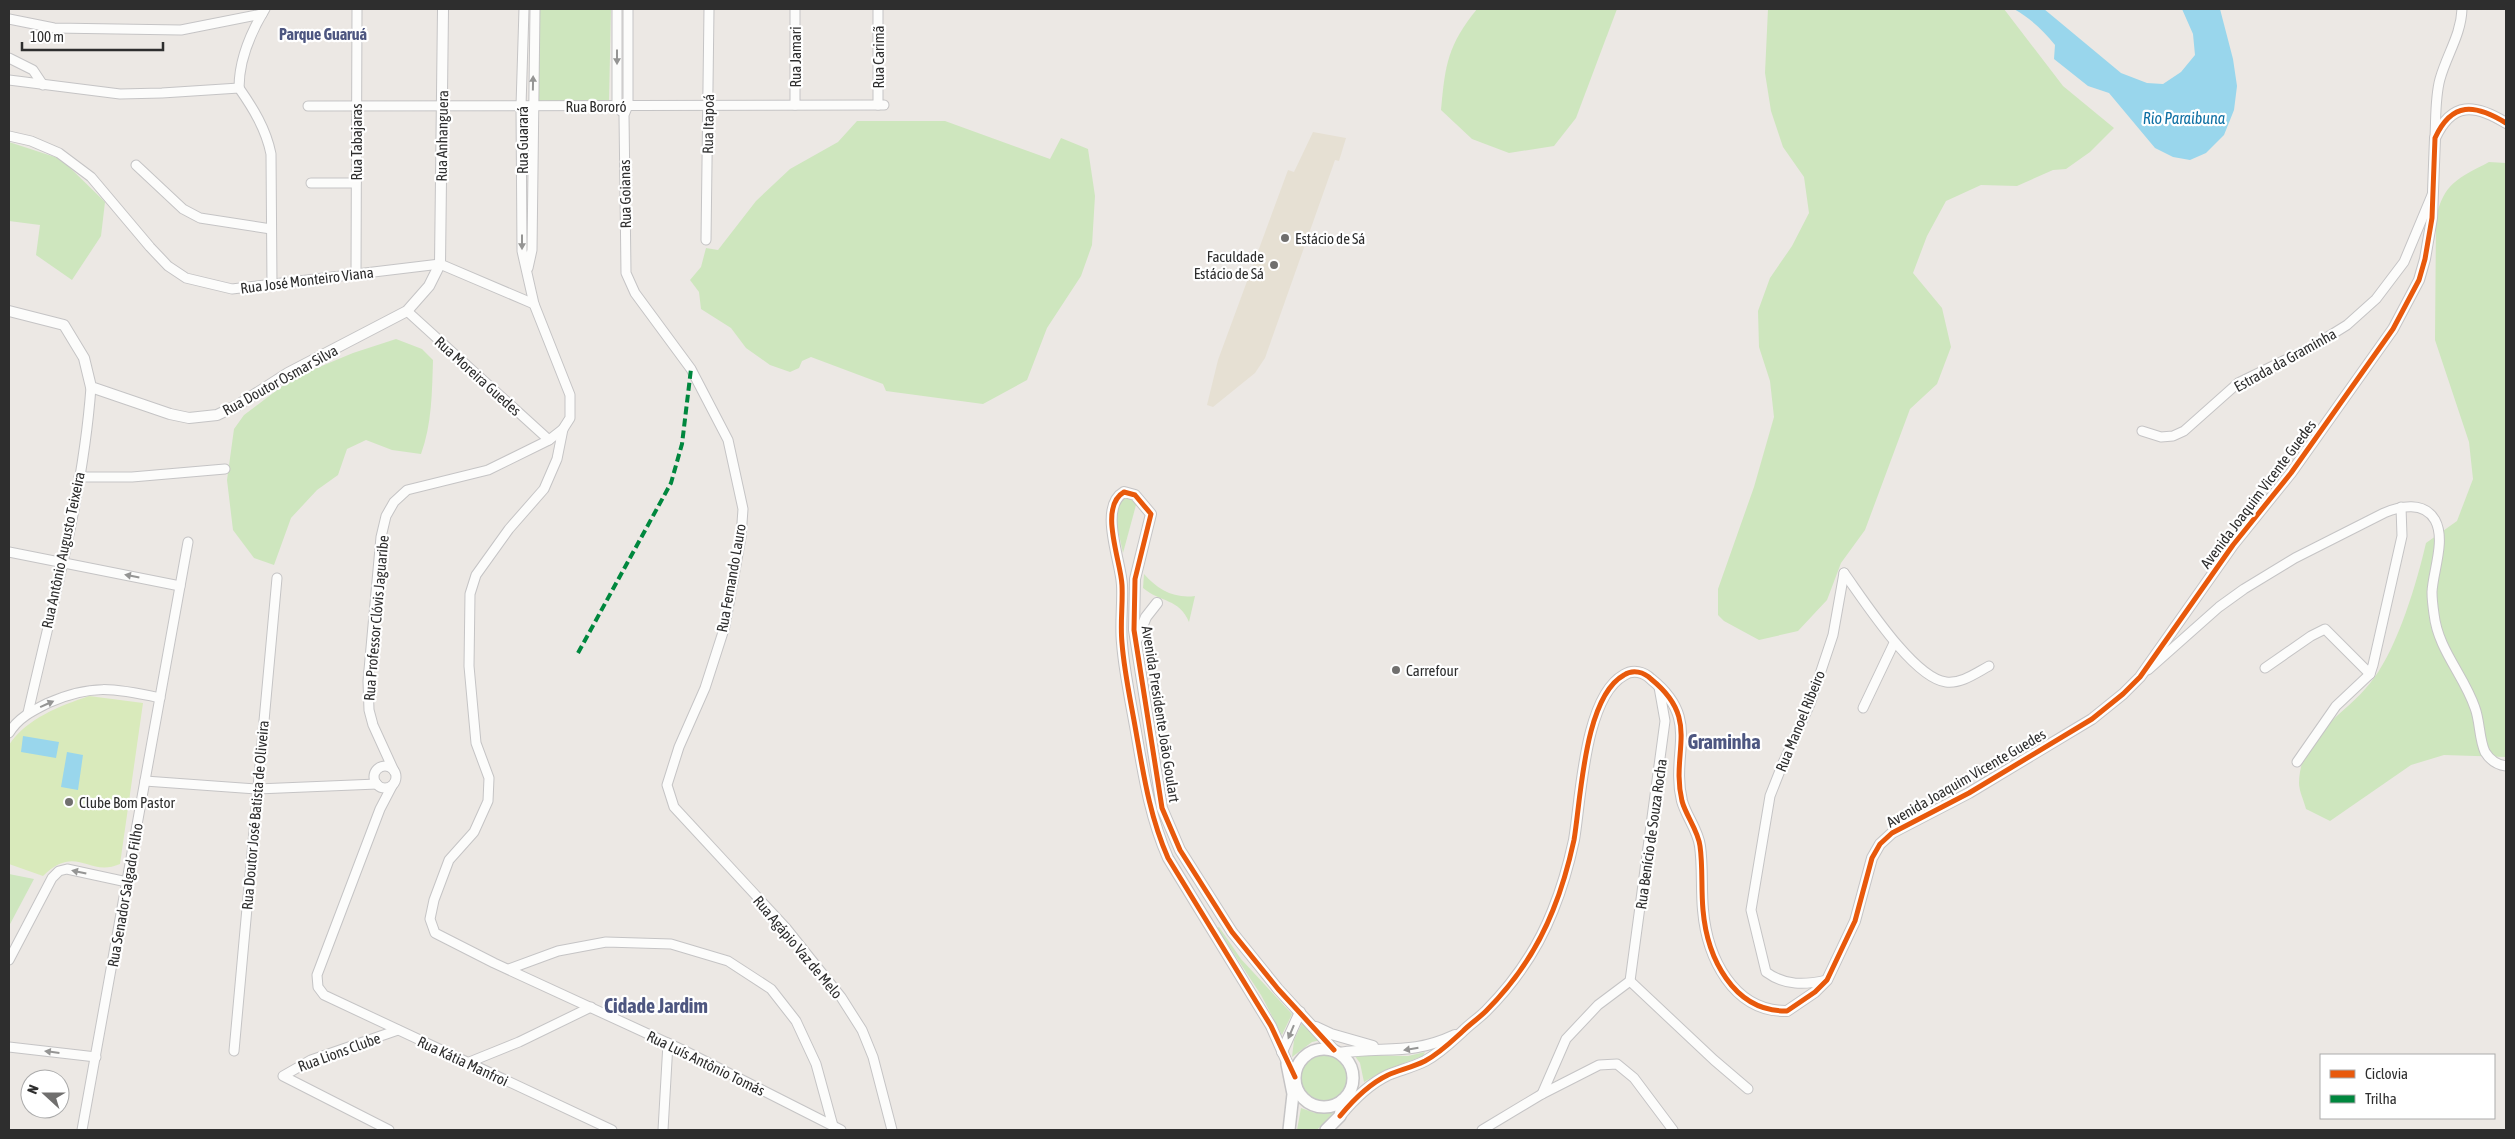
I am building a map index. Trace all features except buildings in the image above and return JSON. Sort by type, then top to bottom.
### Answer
[{"type":"main road","points":[[1293,1130],[1296,1120],[1298,1093],[1294,1077],[1301,1060],[1308,1054],[1325,1049],[1337,1052],[1346,1058],[1353,1072],[1353,1080],[1340,1116]]},
{"type":"main road","points":[[1287,1064],[1293,1094],[1289,1130]]},
{"type":"main road","points":[[1298,1093],[1312,1105],[1321,1108],[1330,1107],[1345,1098]]},
{"type":"main road","name":"Avenida Joaquim Vicente Guedes","points":[[1326,1130],[1340,1116]]},
{"type":"street","name":"Rua Tabajaras","points":[[356,275],[357,9]]},
{"type":"street","name":"Rua Anhanguera","points":[[440,264],[443,9]]},
{"type":"street","name":"Rua Guarará","points":[[435,932],[430,920],[434,900],[449,860],[474,832],[488,801],[488,778],[476,743],[470,675],[470,594],[476,575],[509,529],[544,489],[557,459],[563,429],[570,418],[570,395],[534,304],[522,251],[521,106],[524,9]]},
{"type":"street","name":"Rua Guarará","points":[[527,271],[532,250],[532,106],[535,9]]},
{"type":"street","points":[[617,9],[617,106],[624,115]]},
{"type":"street","name":"Rua Goianas","points":[[626,273],[624,115],[628,105],[628,9]]},
{"type":"street","name":"Rua Itapoá","points":[[706,240],[709,9]]},
{"type":"street","name":"Rua Jamari","points":[[795,9],[795,105]]},
{"type":"street","name":"Rua Carimã","points":[[878,9],[881,105]]},
{"type":"street","points":[[2435,138],[2438,87],[2457,40],[2461,25],[2462,9]]},
{"type":"street","points":[[9,19],[54,28],[182,30],[263,11]]},
{"type":"street","points":[[263,11],[247,47],[239,76],[238,88],[254,110],[269,140],[272,168],[272,285]]},
{"type":"street","points":[[9,58],[33,70],[43,85]]},
{"type":"street","points":[[9,80],[120,94],[162,94],[238,88]]},
{"type":"street","name":"Rua Bororó","points":[[308,106],[881,105]]},
{"type":"street","name":"Avenida Joaquim Vicente Guedes","points":[[1340,1116],[1366,1089],[1386,1076],[1424,1061],[1447,1047],[1484,1013],[1514,979],[1535,946],[1553,910],[1573,841],[1592,724],[1607,693],[1623,675],[1632,672],[1640,672],[1660,687],[1678,712],[1682,730],[1680,778],[1682,801],[1700,843],[1703,912],[1718,966],[1730,986],[1753,1005],[1777,1012],[1788,1011],[1800,1004],[1827,980],[1855,921],[1872,858],[1880,844],[1892,833],[1969,793],[2092,719],[2140,677],[2233,545],[2291,473],[2330,420],[2393,329],[2410,300],[2421,273],[2432,218],[2435,138],[2446,118],[2461,109],[2482,111],[2506,123]]},
{"type":"street","name":"Rua José Monteiro Viana","points":[[9,136],[31,141],[60,153],[91,177],[150,248],[168,266],[186,278],[232,289],[440,264]]},
{"type":"street","points":[[136,165],[183,209],[200,218],[271,229]]},
{"type":"street","points":[[310,183],[356,183]]},
{"type":"street","name":"Estrada da Graminha","points":[[2142,431],[2161,437],[2173,436],[2184,430],[2238,383],[2310,348],[2347,326],[2376,299],[2404,262],[2432,195]]},
{"type":"street","points":[[522,208],[532,208]]},
{"type":"street","points":[[440,264],[534,304]]},
{"type":"street","name":"Rua Doutor Osmar Silva","points":[[91,387],[170,414],[189,418],[217,415],[238,405],[288,373],[407,311],[429,286],[440,264]]},
{"type":"street","name":"Rua Fernando Lauro","points":[[626,273],[635,293],[691,369],[721,425],[732,456],[742,509],[741,536],[725,626],[704,688],[679,747],[667,784]]},
{"type":"street","points":[[9,311],[64,326],[84,358],[91,387]]},
{"type":"street","name":"Rua Moreira Guedes","points":[[407,311],[549,440]]},
{"type":"street","name":"Rua Antônio Augusto Teixeira","points":[[28,713],[79,477],[88,424],[91,387]]},
{"type":"street","points":[[549,440],[563,429]]},
{"type":"street","name":"Rua Professor Clóvis Jaguaribe","points":[[394,771],[385,747],[373,725],[369,710],[368,681],[381,537],[386,516],[394,502],[407,490],[488,470],[549,440]]},
{"type":"street","points":[[79,477],[132,477],[225,469]]},
{"type":"street","name":"Avenida Presidente João Goulart","points":[[1294,1077],[1271,1026],[1168,858],[1155,829],[1148,801],[1121,642],[1122,584],[1112,527],[1113,510],[1119,495],[1130,492],[1142,502],[1151,514],[1134,590],[1134,630],[1162,808],[1177,843],[1232,932],[1278,989],[1337,1052]]},
{"type":"street","points":[[2140,677],[2218,607],[2271,571],[2372,518],[2401,507],[2419,508],[2435,520],[2439,544],[2432,592],[2434,617],[2440,640],[2475,706],[2485,751],[2493,762],[2506,766]]},
{"type":"street","points":[[2297,762],[2336,706],[2370,674],[2401,544],[2401,507]]},
{"type":"street","name":"Rua Senador Salgado Filho","points":[[82,1130],[188,542]]},
{"type":"street","points":[[9,552],[180,586]]},
{"type":"street","name":"Rua Manoel Ribeiro","points":[[1827,980],[1792,984],[1779,981],[1766,972],[1751,910],[1770,796],[1782,763],[1810,704],[1833,636],[1844,573],[1894,643],[1932,676],[1943,682],[1967,678],[1989,666]]},
{"type":"street","name":"Rua Doutor José Batista de Oliveira","points":[[234,1051],[276,578]]},
{"type":"street","points":[[1122,584],[1134,590]]},
{"type":"street","points":[[1138,655],[1140,630],[1157,603]]},
{"type":"street","points":[[2264,668],[2311,636],[2325,629],[2370,674]]},
{"type":"street","points":[[1863,708],[1894,643]]},
{"type":"street","name":"Rua Benício de Souza Rocha","points":[[1630,981],[1666,721],[1660,687]]},
{"type":"street","points":[[9,733],[28,713],[72,693],[90,689],[160,698]]},
{"type":"street","points":[[384,786],[375,774],[380,768],[385,747]]},
{"type":"street","points":[[145,781],[257,789],[384,786],[396,778],[394,771],[386,767],[380,768]]},
{"type":"street","name":"Rua Agápio Vaz de Melo","points":[[667,784],[674,806],[786,928],[841,997],[862,1030],[873,1058],[892,1130]]},
{"type":"street","name":"Rua Kátia Manfroi","points":[[384,786],[380,809],[317,975],[318,987],[324,996],[612,1130]]},
{"type":"street","points":[[9,960],[52,878],[59,871],[66,869],[127,882]]},
{"type":"street","name":"Rua Luís Antônio Tomás","points":[[435,932],[509,969],[668,1043],[841,1130]]},
{"type":"street","points":[[509,969],[558,951],[606,942],[671,944],[728,961],[771,989],[796,1021],[816,1064],[833,1126]]},
{"type":"street","points":[[1542,1094],[1566,1039],[1598,1005],[1630,981],[1714,1060],[1748,1089]]},
{"type":"street","points":[[467,1063],[519,1042],[591,1007]]},
{"type":"street","points":[[1282,1052],[1300,1012]]},
{"type":"street","points":[[1311,1024],[1331,1034],[1391,1051]]},
{"type":"street","name":"Rua Lions Clube","points":[[374,1128],[283,1076],[310,1060],[398,1030]]},
{"type":"street","name":"Avenida Joaquim Vicente Guedes","points":[[1337,1052],[1360,1050],[1391,1051],[1436,1044],[1463,1031]]},
{"type":"street","points":[[664,1130],[668,1043]]},
{"type":"street","points":[[9,1046],[96,1057]]},
{"type":"street","points":[[1482,1130],[1542,1094],[1599,1064],[1617,1064],[1634,1078],[1673,1130]]},
{"type":"street","points":[[1345,1098],[1366,1089]]},
{"type":"street","points":[[374,1128],[388,1130]]},
{"type":"shaded area","name":"Estácio de Sá","points":[[1313,132],[1346,138],[1339,161],[1335,160],[1265,358],[1255,373],[1213,407],[1207,405],[1218,360],[1288,170],[1294,172]]},
{"type":"green space","points":[[537,9],[611,9],[609,101],[535,105]]},
{"type":"green space","points":[[1477,9],[1617,9],[1576,118],[1554,146],[1509,153],[1472,139],[1441,110],[1444,80],[1450,56],[1460,34]]},
{"type":"green space","points":[[1768,9],[2004,9],[2063,86],[2114,128],[2090,152],[2066,169],[2053,170],[2017,186],[1981,185],[1946,201],[1927,236],[1913,273],[1942,308],[1951,347],[1937,384],[1910,409],[1865,530],[1841,563],[1827,600],[1798,631],[1759,640],[1724,621],[1718,615],[1718,589],[1754,487],[1774,417],[1770,381],[1759,347],[1758,311],[1770,278],[1792,246],[1809,213],[1804,177],[1783,147],[1771,111],[1765,73]]},
{"type":"green space","points":[[857,121],[945,121],[1050,159],[1061,138],[1088,149],[1095,196],[1092,245],[1081,276],[1047,328],[1027,380],[983,404],[886,391],[883,384],[811,357],[802,361],[799,368],[790,372],[770,365],[746,348],[731,328],[701,309],[699,292],[690,280],[701,267],[706,248],[718,250],[756,201],[790,169],[838,142]]},
{"type":"green space","points":[[9,142],[61,159],[105,202],[101,236],[72,280],[36,255],[40,225],[9,221]]},
{"type":"green space","points":[[2489,162],[2506,163],[2506,757],[2444,755],[2411,765],[2330,821],[2306,809],[2299,783],[2301,765],[2307,750],[2327,725],[2363,691],[2383,665],[2406,613],[2426,543],[2457,521],[2473,479],[2469,442],[2435,340],[2436,219],[2443,197],[2448,189],[2461,178]]},
{"type":"green space","points":[[396,339],[422,349],[433,360],[429,420],[421,454],[392,450],[366,440],[347,449],[338,475],[317,490],[291,518],[274,565],[254,558],[233,530],[227,480],[234,429],[244,415],[293,378],[353,353]]},
{"type":"green space","points":[[1127,498],[1135,501],[1136,505],[1123,553],[1116,521],[1120,501]]},
{"type":"green space","points":[[1144,574],[1166,592],[1187,597],[1195,596],[1189,622],[1185,614],[1175,605],[1143,588]]},
{"type":"green space","name":"Clube Bom Pastor","points":[[89,696],[143,703],[120,864],[99,867],[74,861],[65,862],[43,876],[9,864],[9,745],[25,727],[35,720],[67,704]]},
{"type":"green space","points":[[9,874],[34,879],[9,926]]},
{"type":"green space","points":[[1219,927],[1241,959],[1292,1014],[1282,1035],[1261,995],[1217,928]]},
{"type":"green space","points":[[1302,1023],[1321,1040],[1312,1042],[1292,1057],[1294,1040]]},
{"type":"green space","points":[[1425,1052],[1423,1056],[1383,1071],[1364,1082],[1360,1063],[1354,1055],[1408,1056]]},
{"type":"green space","points":[[1319,1053],[1329,1053],[1341,1060],[1348,1072],[1348,1082],[1341,1094],[1329,1101],[1319,1101],[1311,1097],[1304,1090],[1300,1082],[1300,1072],[1304,1064],[1311,1057]]},
{"type":"green space","points":[[1301,1108],[1315,1113],[1334,1112],[1317,1130],[1297,1130]]},
{"type":"water","name":"Rio Paraibuna","points":[[2014,9],[2044,9],[2121,73],[2147,83],[2163,84],[2181,72],[2195,55],[2193,34],[2182,9],[2220,9],[2233,59],[2237,86],[2234,110],[2224,135],[2206,153],[2190,160],[2173,157],[2155,148],[2109,93],[2088,86],[2054,59],[2055,45],[2036,25]]},
{"type":"water","points":[[23,736],[59,742],[56,758],[21,752]]},
{"type":"water","points":[[67,752],[83,755],[78,790],[61,787]]},
{"type":"marked path","points":[[578,653],[671,483],[682,444],[691,369]]},
{"type":"cycle path","points":[[1340,1116],[1356,1098],[1374,1083],[1388,1075],[1425,1061],[1445,1047],[1486,1011],[1506,989],[1533,951],[1547,924],[1565,875],[1574,840],[1582,776],[1592,726],[1600,704],[1611,687],[1627,673],[1638,672],[1651,679],[1666,694],[1676,708],[1680,722],[1681,737],[1679,783],[1682,801],[1699,840],[1703,910],[1710,946],[1726,979],[1738,992],[1752,1002],[1768,1009],[1787,1011],[1815,992],[1827,980],[1855,921],[1872,858],[1880,844],[1892,833],[1969,793],[2092,719],[2123,694],[2140,677],[2233,545],[2291,473],[2393,329],[2419,280],[2425,259],[2432,218],[2435,138],[2442,126],[2449,117],[2465,110],[2484,112],[2506,123]]},
{"type":"cycle path","points":[[1295,1077],[1271,1026],[1168,858],[1151,809],[1127,684],[1123,653],[1121,629],[1122,585],[1112,522],[1116,499],[1124,492],[1135,495],[1151,514],[1135,579],[1134,630],[1162,808],[1180,850],[1232,932],[1278,989],[1334,1050]]},
{"type":"place","name":"Estácio de Sá","points":[[1285,238]]},
{"type":"place","name":"Faculdade Estácio de Sá","points":[[1274,265]]},
{"type":"place","name":"Carrefour","points":[[1396,670]]},
{"type":"place","name":"Clube Bom Pastor","points":[[69,802]]},
{"type":"district","name":"Parque Guaruá","points":[[323,34]]},
{"type":"district","name":"Graminha","points":[[1724,741]]},
{"type":"district","name":"Cidade Jardim","points":[[656,1005]]}]
